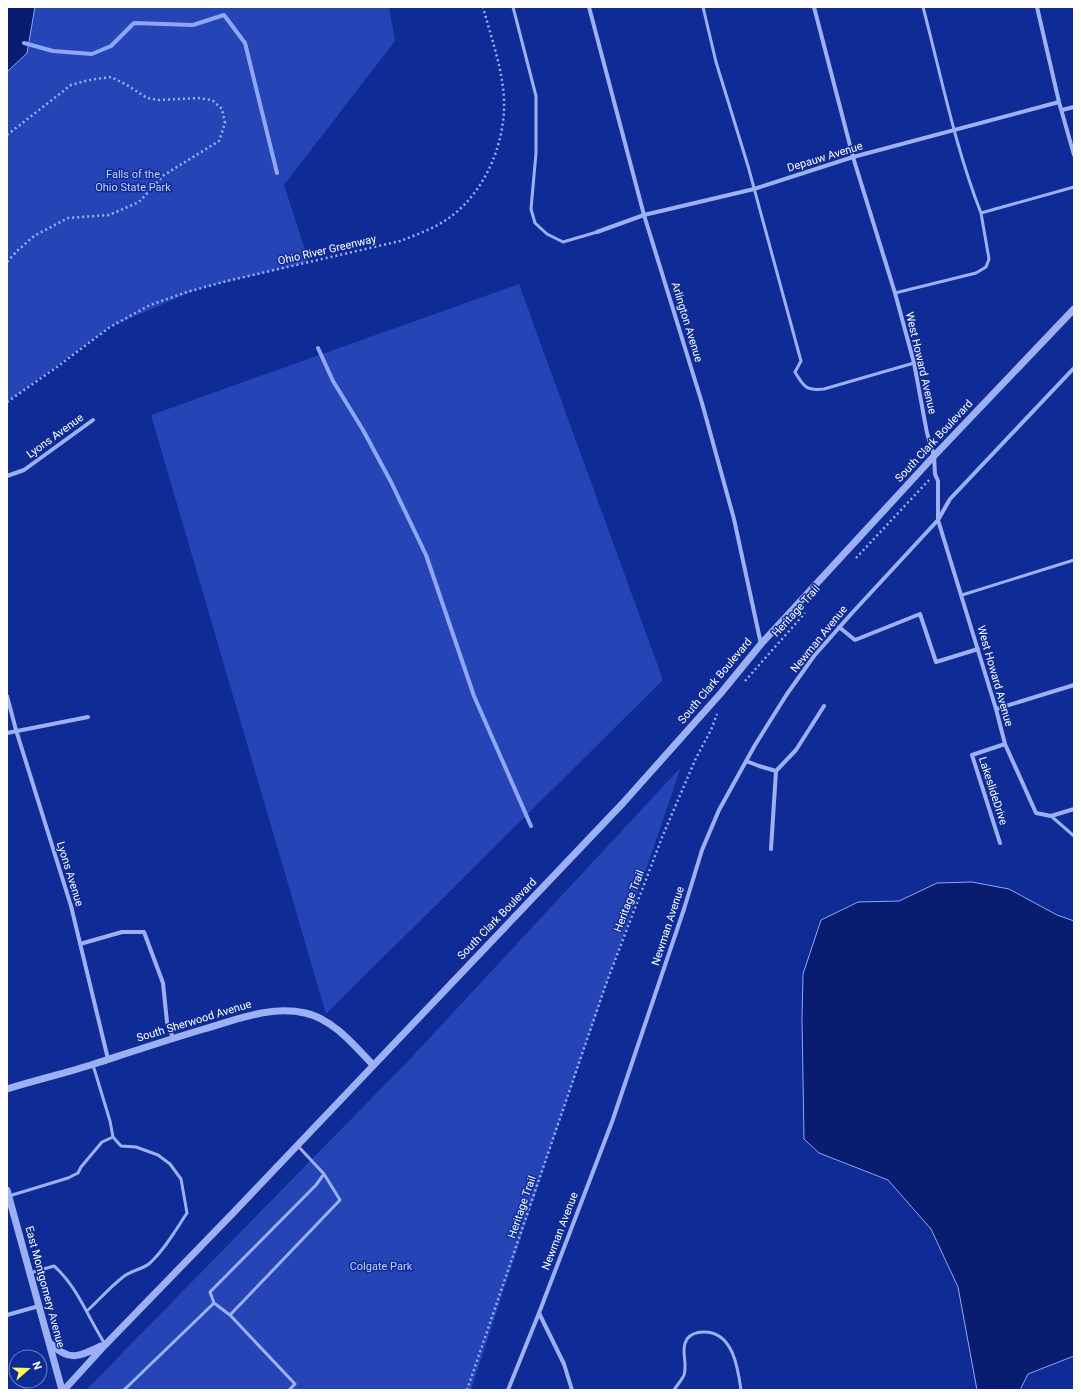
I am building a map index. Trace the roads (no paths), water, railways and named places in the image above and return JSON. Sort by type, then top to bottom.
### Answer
[{"type":"street","name":"Arlington Avenue","points":[[589,7],[644,216],[702,402],[734,519],[761,644]]},
{"type":"street","name":"West Howard Avenue","points":[[814,7],[853,157],[895,293],[914,362],[927,433],[934,456],[935,474],[938,481],[938,520],[962,595],[1005,744],[1036,813],[1050,816]]},
{"type":"street","points":[[1037,7],[1059,102],[1074,155]]},
{"type":"street","name":"Depauw Avenue","points":[[597,232],[644,216],[754,189],[853,157],[1059,102]]},
{"type":"street","points":[[1062,110],[1074,107]]},
{"type":"street","name":"South Clark Boulevard","points":[[63,1390],[623,803],[721,693],[761,644],[934,456],[1074,309]]},
{"type":"street","points":[[938,520],[950,499],[1074,368]]},
{"type":"street","name":"Lyons Avenue","points":[[7,476],[24,470],[93,420]]},
{"type":"street","name":"Newman Avenue","points":[[508,1390],[612,1122],[684,909],[702,850],[719,810],[746,761],[787,694],[814,656],[938,520]]},
{"type":"street","points":[[839,628],[855,640],[920,614],[936,662],[978,649]]},
{"type":"street","points":[[996,709],[1074,685]]},
{"type":"street","name":"Lyons Avenue","points":[[7,696],[16,730],[71,906],[108,1059]]},
{"type":"street","points":[[771,849],[776,771],[796,750],[824,706]]},
{"type":"street","points":[[7,733],[88,717]]},
{"type":"street","name":"LakeslideDrive","points":[[1000,843],[972,755],[1005,744]]},
{"type":"street","points":[[746,761],[776,771]]},
{"type":"street","points":[[1050,816],[1074,809]]},
{"type":"street","points":[[80,944],[122,932],[144,932],[163,983],[167,1022],[173,1038]]},
{"type":"street","name":"South Sherwood Avenue","points":[[7,1089],[93,1064],[173,1038],[258,1014],[282,1011],[305,1013],[328,1022],[373,1066]]},
{"type":"street","name":"East Montgomery Avenue","points":[[8,1193],[63,1390]]},
{"type":"street","points":[[7,1315],[39,1306]]},
{"type":"street","points":[[538,1313],[564,1364],[572,1390]]},
{"type":"street","points":[[49,1342],[58,1351],[69,1356],[86,1354],[105,1345]]},
{"type":"lane","points":[[513,7],[536,96],[536,153],[531,209],[535,223],[547,234],[563,242],[597,232]]},
{"type":"lane","points":[[703,7],[716,62],[754,189],[801,361],[795,372],[802,384],[812,390],[824,389],[914,362]]},
{"type":"lane","points":[[895,293],[976,273],[986,267],[989,259],[981,213],[955,130],[923,7]]},
{"type":"lane","points":[[981,213],[1074,187]]},
{"type":"lane","points":[[962,595],[1074,560]]},
{"type":"lane","points":[[1050,816],[1074,836]]},
{"type":"lane","points":[[87,1312],[123,1276],[149,1263],[169,1240],[186,1213],[182,1179],[170,1164],[158,1155],[136,1147],[121,1146],[113,1137],[110,1121],[93,1064]]},
{"type":"lane","points":[[8,1193],[68,1178],[78,1174],[81,1167],[102,1142],[113,1137]]},
{"type":"lane","points":[[230,1315],[340,1200],[324,1174],[297,1145]]},
{"type":"lane","points":[[289,1390],[295,1384],[230,1315],[214,1303],[210,1292],[316,1185],[324,1174]]},
{"type":"lane","points":[[30,1273],[54,1266],[71,1285],[105,1345]]},
{"type":"lane","points":[[124,1390],[214,1303]]},
{"type":"lane","points":[[674,1390],[684,1375],[686,1361],[684,1346],[688,1337],[697,1332],[709,1332],[719,1336],[729,1345],[734,1355],[740,1390]]},
{"type":"waterway","points":[[24,43],[53,51],[92,54],[111,46],[134,23],[193,25],[224,15],[245,43],[277,173]]},
{"type":"waterway","points":[[318,348],[333,381],[363,430],[391,482],[426,555],[474,696],[531,826]]},
{"type":"park label","name":"Falls of the Ohio State Park","points":[[133,180]]},
{"type":"park label","name":"Colgate Park","points":[[381,1266]]}]
